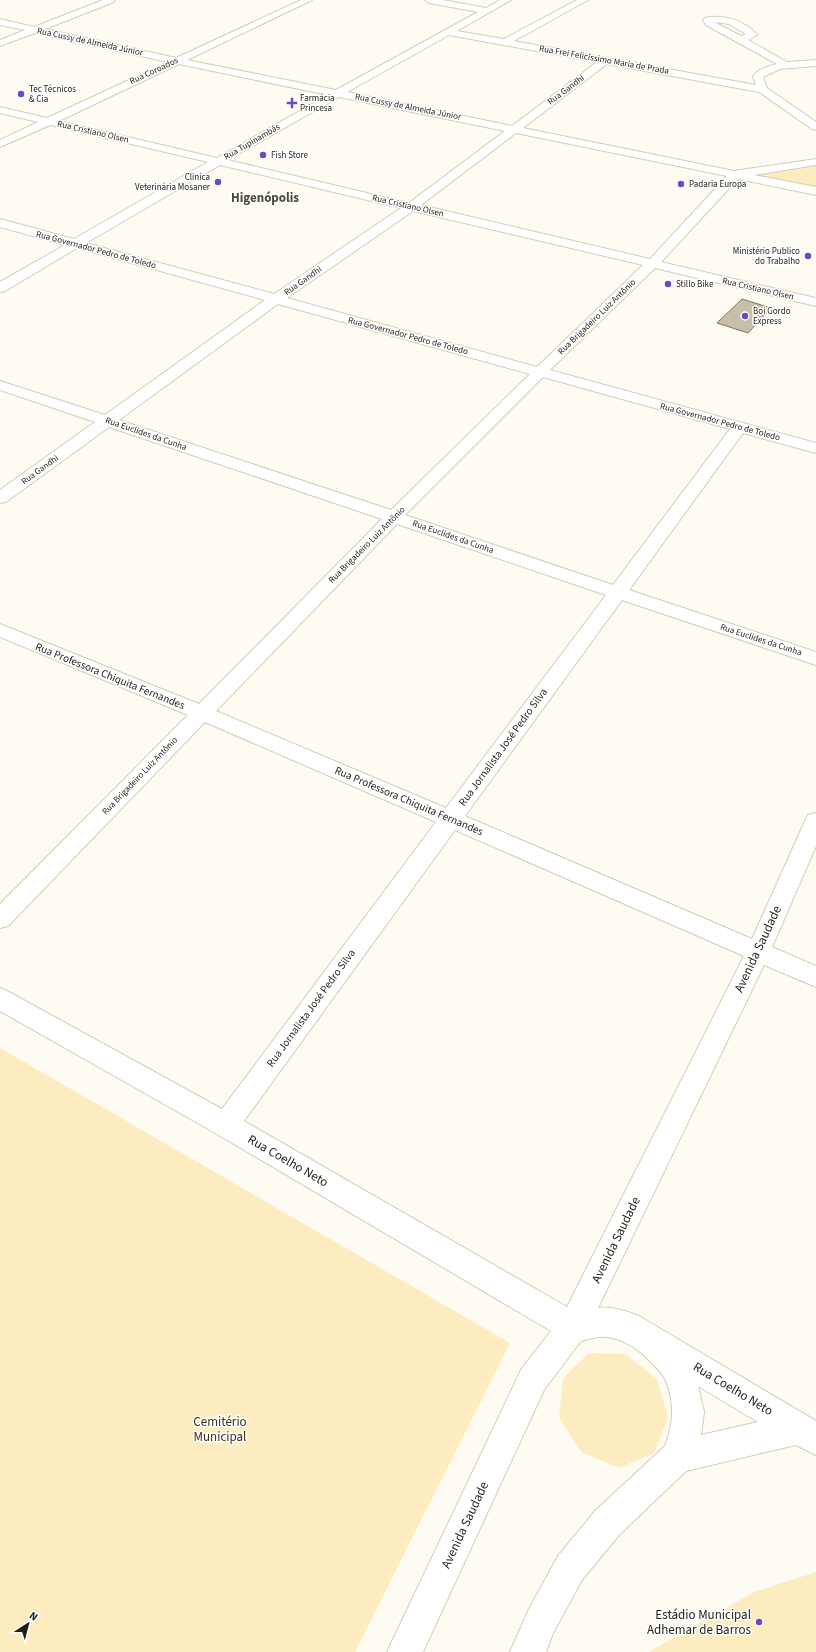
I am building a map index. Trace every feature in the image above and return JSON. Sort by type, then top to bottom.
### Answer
[{"type":"street","points":[[0,43],[111,0]]},
{"type":"street","name":"Rua Coroados","points":[[0,144],[308,0]]},
{"type":"street","points":[[429,0],[487,11]]},
{"type":"street","name":"Rua Tupinambás","points":[[0,288],[337,93],[507,0]]},
{"type":"street","points":[[506,42],[584,0]]},
{"type":"street","name":"Rua Cussy de Almeida Júnior","points":[[0,22],[177,60],[816,191]]},
{"type":"street","name":"Rua Frei Felicíssimo Maria de Prada","points":[[447,32],[762,88]]},
{"type":"street","points":[[740,40],[786,65]]},
{"type":"street","name":"Rua Gandhi","points":[[0,498],[276,299],[411,207],[605,61]]},
{"type":"street","points":[[816,63],[786,65],[766,70],[758,76],[762,88],[816,127]]},
{"type":"street","name":"Rua Cristiano Olsen","points":[[0,110],[816,302]]},
{"type":"street","points":[[736,174],[816,162]]},
{"type":"street","name":"Rua Brigadeiro Luiz Antônio","points":[[0,919],[394,517],[540,372],[652,264],[736,174]]},
{"type":"street","name":"Rua Governador Pedro de Toledo","points":[[0,223],[816,448]]},
{"type":"street","name":"Rua Euclides da Cunha","points":[[0,385],[816,659]]},
{"type":"street","name":"Rua Jornalista José Pedro Silva","points":[[226,1125],[450,818],[739,427]]},
{"type":"street","name":"Rua Professora Chiquita Fernandes","points":[[0,630],[202,713],[450,818],[816,977]]},
{"type":"street","name":"Avenida Saudade","points":[[405,1652],[533,1379],[573,1327],[758,952],[816,821]]},
{"type":"street","name":"Rua Coelho Neto","points":[[0,999],[226,1125],[573,1327],[604,1322],[628,1327],[807,1434]]},
{"type":"street","points":[[528,1652],[541,1621],[570,1568],[607,1523],[666,1468],[686,1434],[688,1412],[686,1392],[675,1366],[650,1339]]},
{"type":"street","points":[[666,1468],[807,1434]]},
{"type":"green space","points":[[816,163],[816,190],[739,174]]},
{"type":"green space","name":"Cemitério Municipal","points":[[0,1048],[510,1343],[355,1652],[0,1652]]},
{"type":"green space","points":[[589,1353],[625,1354],[657,1379],[668,1418],[654,1453],[619,1468],[581,1452],[559,1417],[563,1378]]},
{"type":"green space","name":"Estádio Municipal Adhemar de Barros","points":[[816,1572],[816,1652],[649,1652],[754,1592]]},
{"type":"building","name":"Boi Gordo Express","points":[[742,299],[771,308],[748,333],[717,323]]},
{"type":"place","name":"Tec Técnicos & Cia","points":[[21,94]]},
{"type":"place","name":"Farmácia Princesa","points":[[292,103]]},
{"type":"place","name":"Fish Store","points":[[263,155]]},
{"type":"place","name":"Clinica Veterinária Mosaner","points":[[218,182]]},
{"type":"place","name":"Padaria Europa","points":[[681,184]]},
{"type":"place","name":"Ministério Publico do Trabalho","points":[[808,256]]},
{"type":"place","name":"Stillo Bike","points":[[668,284]]},
{"type":"place","name":"Boi Gordo Express","points":[[745,316]]},
{"type":"place","name":"Estádio Municipal Adhemar de Barros","points":[[759,1622]]},
{"type":"district","name":"Higenópolis","points":[[265,198]]}]
